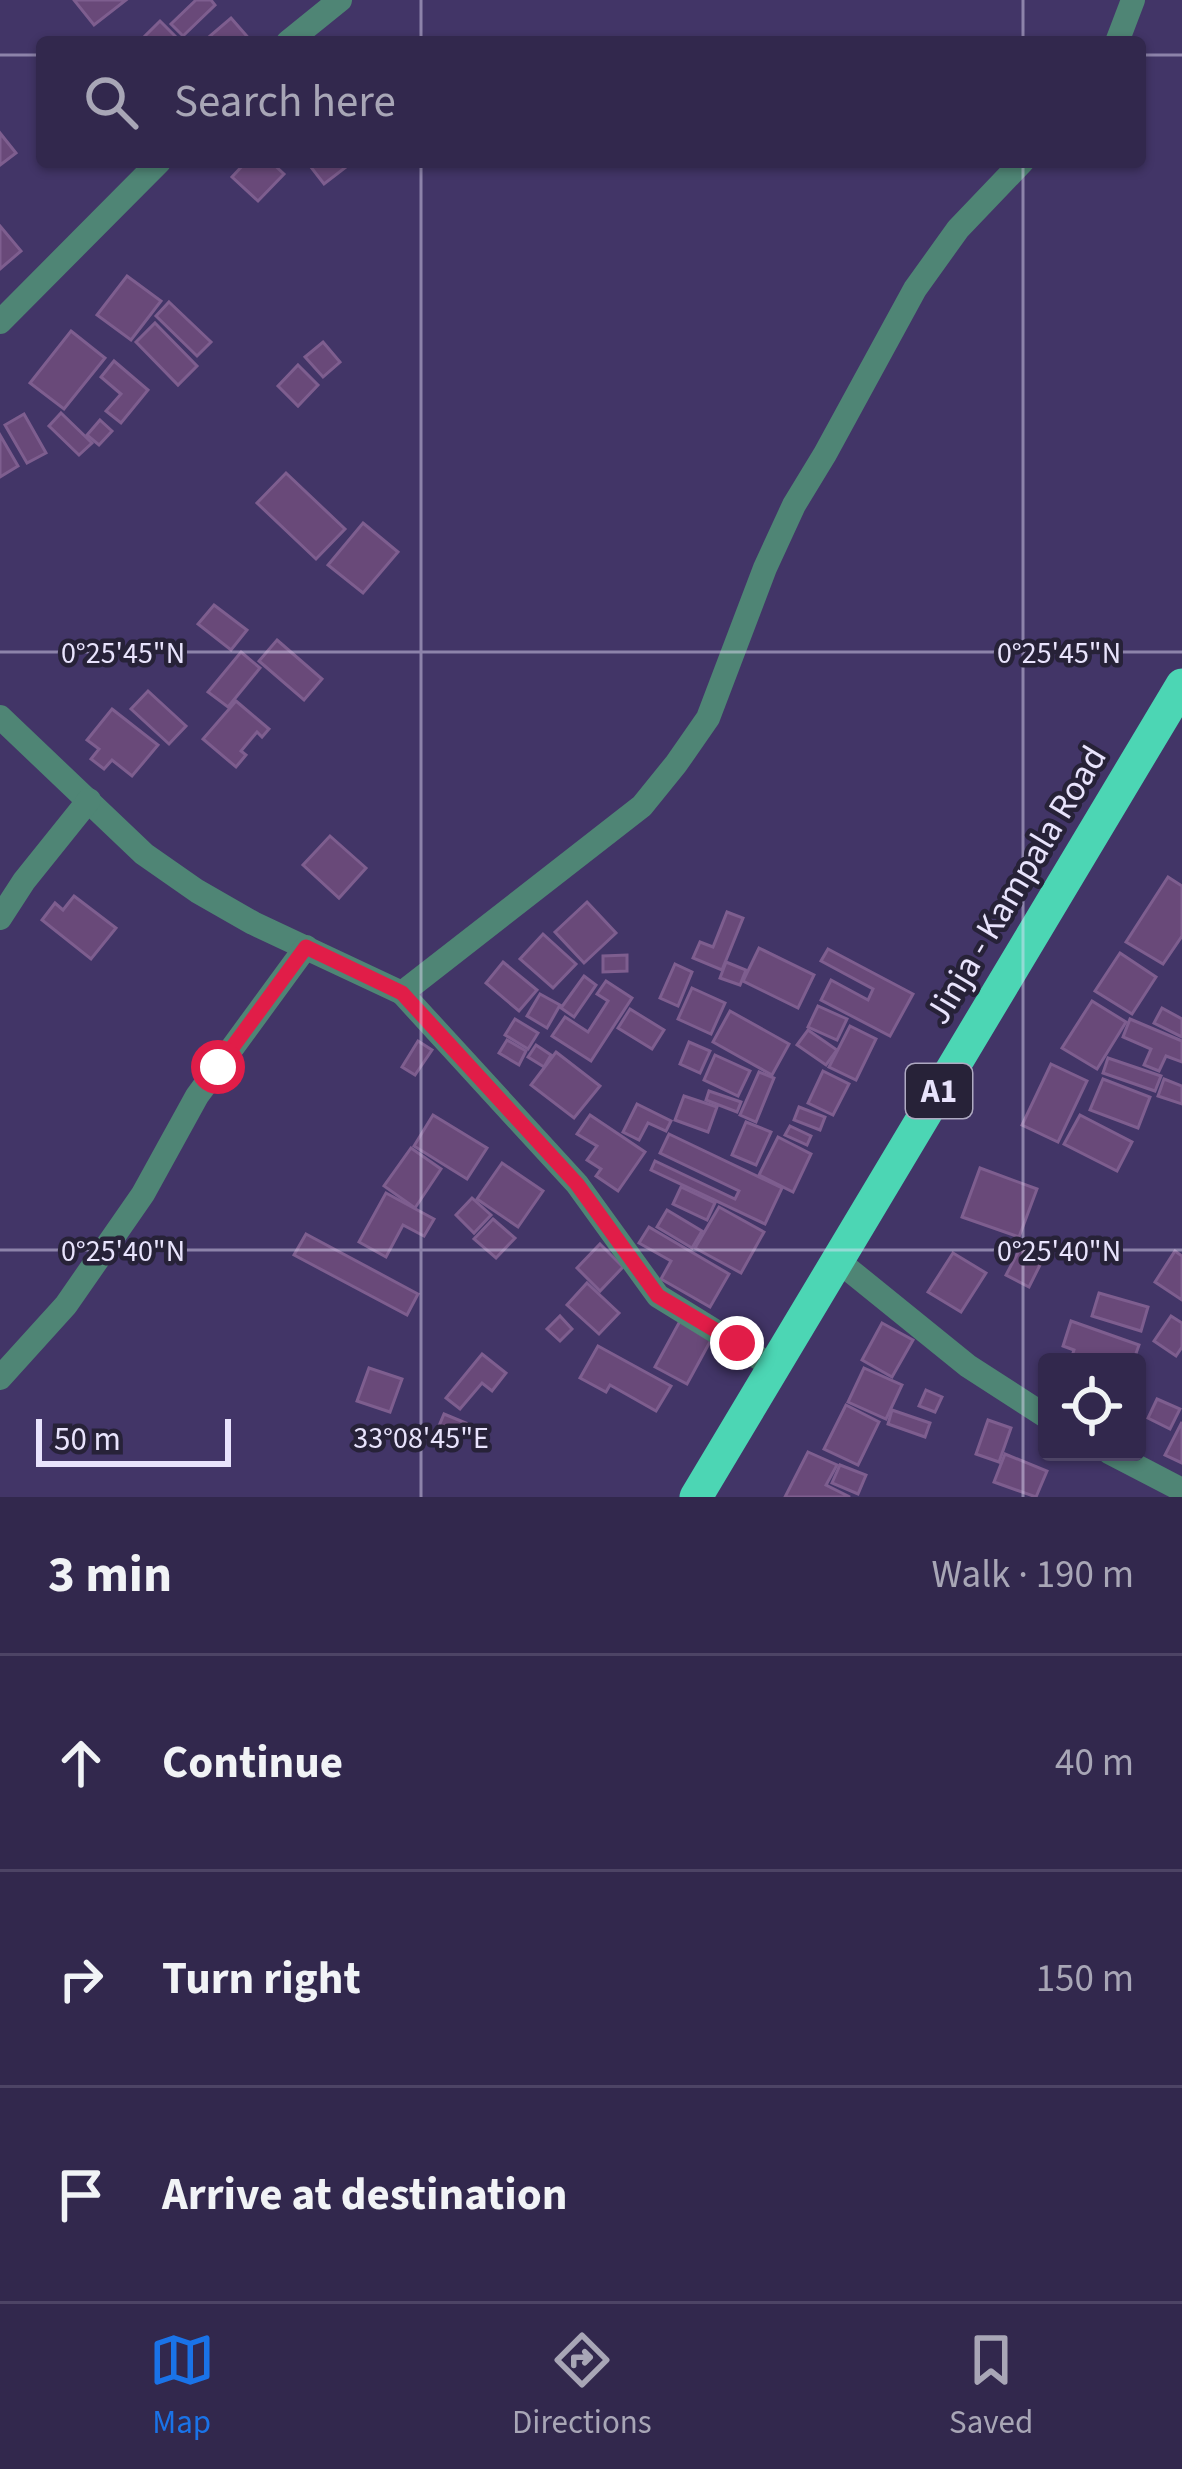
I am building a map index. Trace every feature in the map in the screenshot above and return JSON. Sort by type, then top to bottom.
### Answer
[{"type":"highway","name":"Jinja - Kampala Road","points":[[696,1497],[1182,685]]},
{"type":"street","points":[[1119,36],[1133,0]]},
{"type":"street","points":[[294,36],[329,3]]},
{"type":"street","points":[[2,315],[153,168]]},
{"type":"street","points":[[402,993],[642,806],[676,764],[708,718],[794,505],[905,307],[958,229],[1016,168]]},
{"type":"street","points":[[0,718],[144,854],[197,891],[253,923],[402,993],[577,1184],[658,1296],[775,1368]]},
{"type":"street","points":[[0,918],[89,800]]},
{"type":"street","points":[[0,1378],[66,1305],[143,1194],[196,1096],[306,947]]},
{"type":"street","points":[[837,1260],[968,1366],[1038,1411]]},
{"type":"street","points":[[1126,1461],[1182,1490]]},
{"type":"building","points":[[74,0],[126,0],[94,25]]},
{"type":"building","points":[[196,0],[211,0],[215,5],[183,36],[171,24]]},
{"type":"building","points":[[231,18],[247,36],[210,36]]},
{"type":"building","points":[[160,21],[175,36],[145,36]]},
{"type":"building","points":[[0,133],[16,153],[0,165]]},
{"type":"building","points":[[240,168],[278,168],[284,174],[258,201],[232,177]]},
{"type":"building","points":[[312,168],[345,168],[324,184]]},
{"type":"building","points":[[0,226],[21,251],[0,269]]},
{"type":"building","points":[[127,276],[161,301],[131,340],[97,315]]},
{"type":"building","points":[[169,302],[211,342],[197,356],[156,316]]},
{"type":"building","points":[[155,323],[197,366],[178,385],[136,342]]},
{"type":"building","points":[[71,331],[105,358],[64,409],[30,383]]},
{"type":"building","points":[[323,342],[340,362],[323,377],[305,357]]},
{"type":"building","points":[[114,361],[148,390],[121,423],[106,411],[121,394],[101,377]]},
{"type":"building","points":[[298,365],[318,385],[298,406],[278,386]]},
{"type":"building","points":[[61,413],[92,443],[79,455],[49,426]]},
{"type":"building","points":[[24,414],[46,453],[27,463],[5,425]]},
{"type":"building","points":[[100,420],[112,431],[99,445],[87,435]]},
{"type":"building","points":[[0,435],[18,466],[0,477]]},
{"type":"building","points":[[286,473],[345,529],[316,559],[257,503]]},
{"type":"building","points":[[363,523],[398,552],[363,593],[328,565]]},
{"type":"building","points":[[214,605],[247,630],[231,650],[198,624]]},
{"type":"building","points":[[277,640],[322,679],[304,700],[259,661]]},
{"type":"building","points":[[241,652],[260,668],[228,707],[208,692]]},
{"type":"building","points":[[148,691],[186,726],[169,744],[131,709]]},
{"type":"building","points":[[236,701],[269,729],[262,737],[257,732],[241,751],[246,755],[236,767],[203,739]]},
{"type":"building","points":[[112,709],[158,745],[132,776],[112,760],[104,769],[91,759],[99,749],[87,740]]},
{"type":"building","points":[[330,836],[366,868],[339,898],[303,865]]},
{"type":"building","points":[[1168,877],[1182,886],[1182,936],[1163,964],[1126,942]]},
{"type":"building","points":[[74,896],[116,928],[91,959],[42,920],[55,903],[63,910]]},
{"type":"building","points":[[587,902],[616,933],[584,963],[555,932]]},
{"type":"building","points":[[727,912],[743,918],[722,970],[693,958],[700,942],[713,947]]},
{"type":"building","points":[[543,934],[576,964],[553,988],[520,959]]},
{"type":"building","points":[[759,948],[814,975],[798,1008],[743,981]]},
{"type":"building","points":[[828,949],[913,994],[890,1036],[821,1000],[831,980],[868,1000],[873,989],[821,961]]},
{"type":"building","points":[[1120,953],[1156,977],[1132,1014],[1095,991]]},
{"type":"building","points":[[627,955],[627,971],[603,972],[603,956]]},
{"type":"building","points":[[503,962],[537,990],[519,1011],[486,983]]},
{"type":"building","points":[[726,962],[746,970],[740,985],[720,978]]},
{"type":"building","points":[[675,964],[692,972],[678,1006],[660,998]]},
{"type":"building","points":[[584,976],[596,985],[574,1017],[561,1008]]},
{"type":"building","points":[[606,981],[632,998],[591,1061],[552,1036],[565,1017],[588,1032],[608,1001],[597,994]]},
{"type":"building","points":[[692,988],[725,1003],[711,1034],[678,1019]]},
{"type":"building","points":[[540,994],[560,1005],[547,1028],[527,1016]]},
{"type":"building","points":[[1092,1001],[1126,1022],[1097,1069],[1062,1048]]},
{"type":"building","points":[[818,1006],[847,1019],[837,1040],[808,1027]]},
{"type":"building","points":[[1162,1008],[1182,1019],[1182,1037],[1154,1023]]},
{"type":"building","points":[[630,1009],[664,1030],[652,1049],[618,1028]]},
{"type":"building","points":[[730,1011],[789,1044],[772,1075],[713,1042]]},
{"type":"building","points":[[515,1019],[538,1033],[528,1049],[505,1035]]},
{"type":"building","points":[[1130,1019],[1182,1041],[1182,1062],[1166,1056],[1159,1071],[1144,1065],[1151,1049],[1123,1037]]},
{"type":"building","points":[[850,1026],[876,1039],[856,1080],[829,1067]]},
{"type":"building","points":[[808,1030],[837,1050],[826,1065],[797,1045]]},
{"type":"building","points":[[507,1040],[526,1051],[519,1065],[499,1053]]},
{"type":"building","points":[[418,1041],[432,1050],[415,1075],[402,1067]]},
{"type":"building","points":[[689,1042],[710,1051],[700,1073],[680,1064]]},
{"type":"building","points":[[536,1045],[551,1055],[544,1067],[528,1057]]},
{"type":"building","points":[[556,1052],[600,1086],[574,1118],[531,1085]]},
{"type":"building","points":[[715,1055],[750,1071],[738,1096],[704,1080]]},
{"type":"building","points":[[1108,1058],[1161,1076],[1155,1091],[1103,1073]]},
{"type":"building","points":[[1051,1064],[1087,1081],[1058,1142],[1022,1125]]},
{"type":"building","points":[[823,1071],[849,1084],[833,1115],[808,1103]]},
{"type":"building","points":[[759,1072],[774,1078],[756,1122],[740,1115]]},
{"type":"building","points":[[1103,1079],[1150,1097],[1138,1128],[1090,1110]]},
{"type":"building","points":[[1164,1079],[1182,1086],[1182,1104],[1158,1096]]},
{"type":"building","points":[[709,1091],[741,1102],[737,1112],[706,1100]]},
{"type":"building","points":[[684,1096],[717,1107],[708,1132],[675,1120]]},
{"type":"building","points":[[637,1104],[671,1121],[666,1131],[648,1123],[639,1140],[623,1132]]},
{"type":"building","points":[[799,1107],[825,1117],[820,1130],[794,1120]]},
{"type":"building","points":[[433,1115],[487,1148],[467,1179],[414,1146]]},
{"type":"building","points":[[590,1115],[645,1152],[618,1191],[596,1176],[601,1169],[587,1160],[597,1146],[577,1134]]},
{"type":"building","points":[[1080,1115],[1132,1142],[1117,1171],[1064,1144]]},
{"type":"building","points":[[746,1122],[771,1132],[756,1165],[732,1155]]},
{"type":"building","points":[[790,1126],[811,1136],[807,1145],[785,1135]]},
{"type":"building","points":[[669,1134],[782,1188],[765,1224],[651,1170],[655,1161],[735,1199],[739,1191],[660,1153]]},
{"type":"building","points":[[778,1137],[811,1154],[793,1192],[759,1175]]},
{"type":"building","points":[[411,1148],[441,1169],[415,1208],[384,1186]]},
{"type":"building","points":[[502,1163],[543,1191],[518,1227],[477,1199]]},
{"type":"building","points":[[980,1168],[1037,1189],[1019,1237],[962,1217]]},
{"type":"building","points":[[681,1187],[715,1203],[707,1220],[673,1204]]},
{"type":"building","points":[[386,1193],[434,1219],[424,1236],[403,1225],[386,1257],[359,1242]]},
{"type":"building","points":[[472,1198],[491,1215],[474,1233],[456,1215]]},
{"type":"building","points":[[719,1207],[764,1232],[741,1273],[695,1248]]},
{"type":"building","points":[[667,1210],[702,1231],[692,1248],[657,1227]]},
{"type":"building","points":[[493,1219],[515,1238],[496,1258],[474,1239]]},
{"type":"building","points":[[649,1227],[729,1274],[710,1307],[661,1279],[671,1261],[639,1243]]},
{"type":"building","points":[[306,1234],[418,1294],[407,1315],[294,1255]]},
{"type":"building","points":[[1023,1243],[1045,1255],[1029,1287],[1006,1275]]},
{"type":"building","points":[[600,1244],[623,1267],[600,1291],[577,1268]]},
{"type":"building","points":[[1175,1251],[1182,1256],[1182,1300],[1155,1282]]},
{"type":"building","points":[[953,1253],[986,1273],[961,1312],[928,1292]]},
{"type":"building","points":[[587,1283],[619,1313],[599,1334],[567,1305]]},
{"type":"building","points":[[1099,1293],[1148,1307],[1141,1331],[1092,1316]]},
{"type":"building","points":[[560,1316],[572,1329],[560,1341],[547,1329]]},
{"type":"building","points":[[1171,1316],[1182,1323],[1182,1347],[1176,1356],[1154,1341]]},
{"type":"building","points":[[680,1321],[712,1338],[687,1384],[655,1367]]},
{"type":"building","points":[[1071,1321],[1139,1345],[1136,1353],[1073,1353],[1063,1346]]},
{"type":"building","points":[[882,1323],[913,1340],[892,1377],[862,1360]]},
{"type":"building","points":[[598,1346],[671,1386],[656,1411],[610,1385],[606,1392],[580,1378]]},
{"type":"building","points":[[482,1354],[506,1373],[492,1391],[482,1383],[460,1409],[446,1398]]},
{"type":"building","points":[[369,1368],[402,1379],[390,1412],[357,1401]]},
{"type":"building","points":[[864,1368],[902,1385],[886,1419],[848,1402]]},
{"type":"building","points":[[926,1390],[942,1397],[935,1412],[919,1406]]},
{"type":"building","points":[[1157,1399],[1180,1409],[1170,1429],[1148,1418]]},
{"type":"building","points":[[846,1405],[879,1422],[858,1465],[824,1449]]},
{"type":"building","points":[[892,1410],[930,1423],[925,1437],[888,1424]]},
{"type":"building","points":[[444,1414],[466,1423],[457,1442],[436,1433]]},
{"type":"building","points":[[988,1420],[1011,1428],[999,1462],[976,1454]]},
{"type":"building","points":[[1182,1422],[1182,1463],[1165,1455]]},
{"type":"building","points":[[808,1452],[837,1465],[826,1485],[850,1497],[785,1497]]},
{"type":"building","points":[[1005,1454],[1047,1471],[1036,1497],[994,1482]]},
{"type":"building","points":[[840,1465],[866,1475],[858,1494],[832,1483]]},
{"type":"route","points":[[218,1067],[306,947],[402,993],[577,1184],[658,1296],[737,1343]]}]
